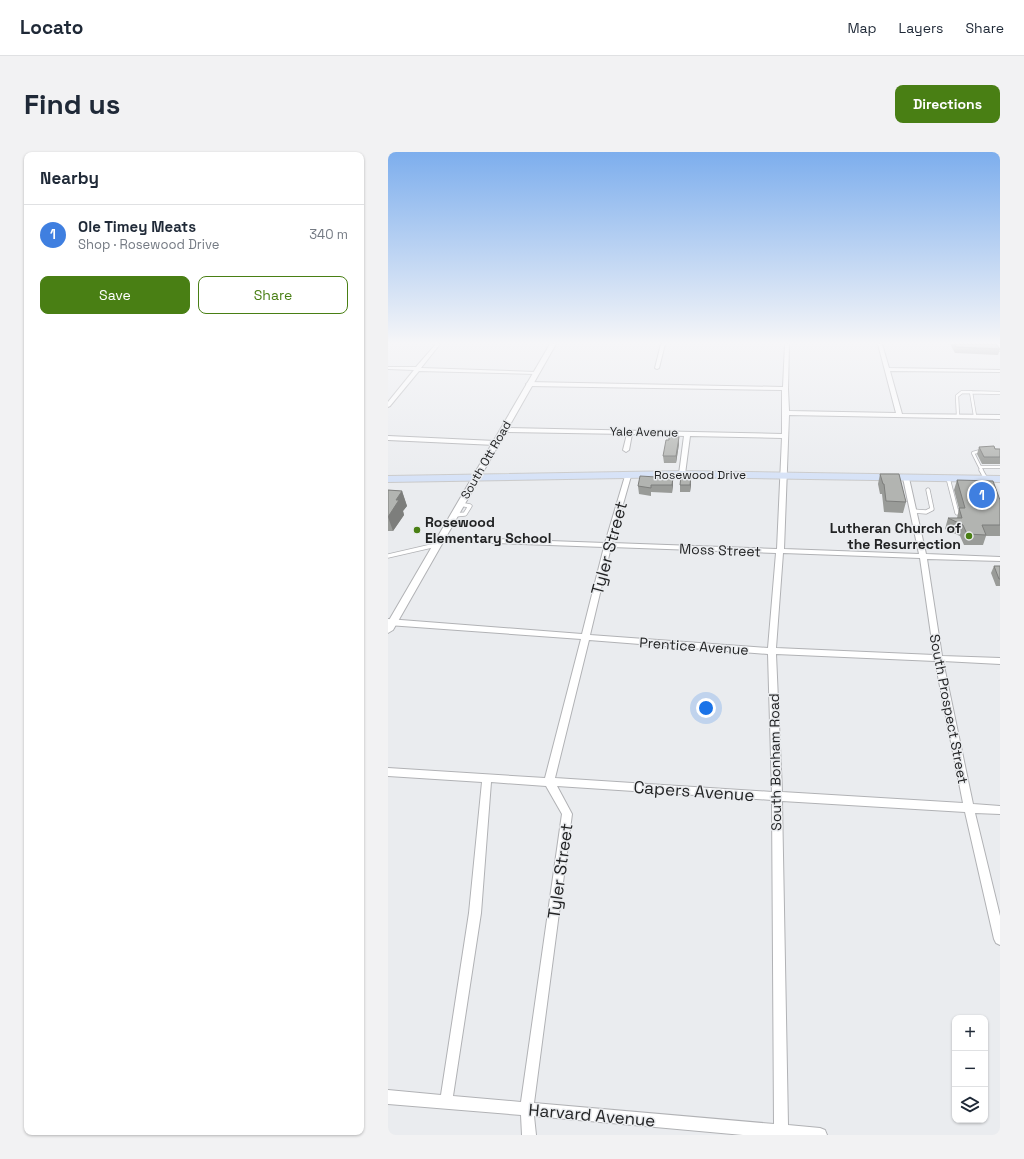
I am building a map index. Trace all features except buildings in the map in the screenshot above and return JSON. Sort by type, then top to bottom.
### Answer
[{"type":"main road","name":"Rosewood Drive","points":[[388,478],[628,476],[682,474],[1000,479]]},
{"type":"main road","name":"Rosewood Drive","points":[[388,475],[399,478]]},
{"type":"street","points":[[388,405],[400,390]]},
{"type":"street","name":"South Ott Road","points":[[389,625],[526,390]]},
{"type":"street","name":"South Bonham Road","points":[[781,1133],[777,796],[772,651],[780,552],[786,413],[785,390]]},
{"type":"street","points":[[893,390],[899,414]]},
{"type":"street","points":[[786,413],[1000,417]]},
{"type":"street","name":"Yale Avenue","points":[[503,430],[785,436]]},
{"type":"street","points":[[626,450],[630,432]]},
{"type":"street","points":[[682,474],[687,433]]},
{"type":"street","points":[[388,438],[495,443]]},
{"type":"street","name":"Tyler Street","points":[[529,1135],[527,1109],[567,814],[549,782],[608,546],[628,476]]},
{"type":"street","name":"South Prospect Street","points":[[906,478],[923,556],[938,657],[969,808],[1000,939]]},
{"type":"street","name":"Moss Street","points":[[438,542],[1000,559]]},
{"type":"street","name":"Prentice Avenue","points":[[389,625],[772,651],[938,657],[1000,661]]},
{"type":"street","name":"Capers Avenue","points":[[388,772],[1000,810]]},
{"type":"street","points":[[446,1102],[475,913],[488,778]]},
{"type":"street","name":"Harvard Avenue","points":[[388,1097],[781,1133],[820,1135]]},
{"type":"lane","points":[[958,416],[957,396],[962,392],[1000,393]]},
{"type":"lane","points":[[971,392],[975,416]]},
{"type":"lane","points":[[986,479],[973,453],[987,450]]},
{"type":"lane","points":[[980,467],[1000,467]]},
{"type":"lane","points":[[948,478],[957,513]]},
{"type":"lane","points":[[913,511],[926,512],[932,509],[928,490]]},
{"type":"lane","points":[[388,556],[438,542]]},
{"type":"place","name":"Ole Timey Meats","points":[[982,495]]},
{"type":"place","name":"Rosewood Elementary School","points":[[417,530]]},
{"type":"place","name":"Lutheran Church of the Resurrection","points":[[969,536]]}]
